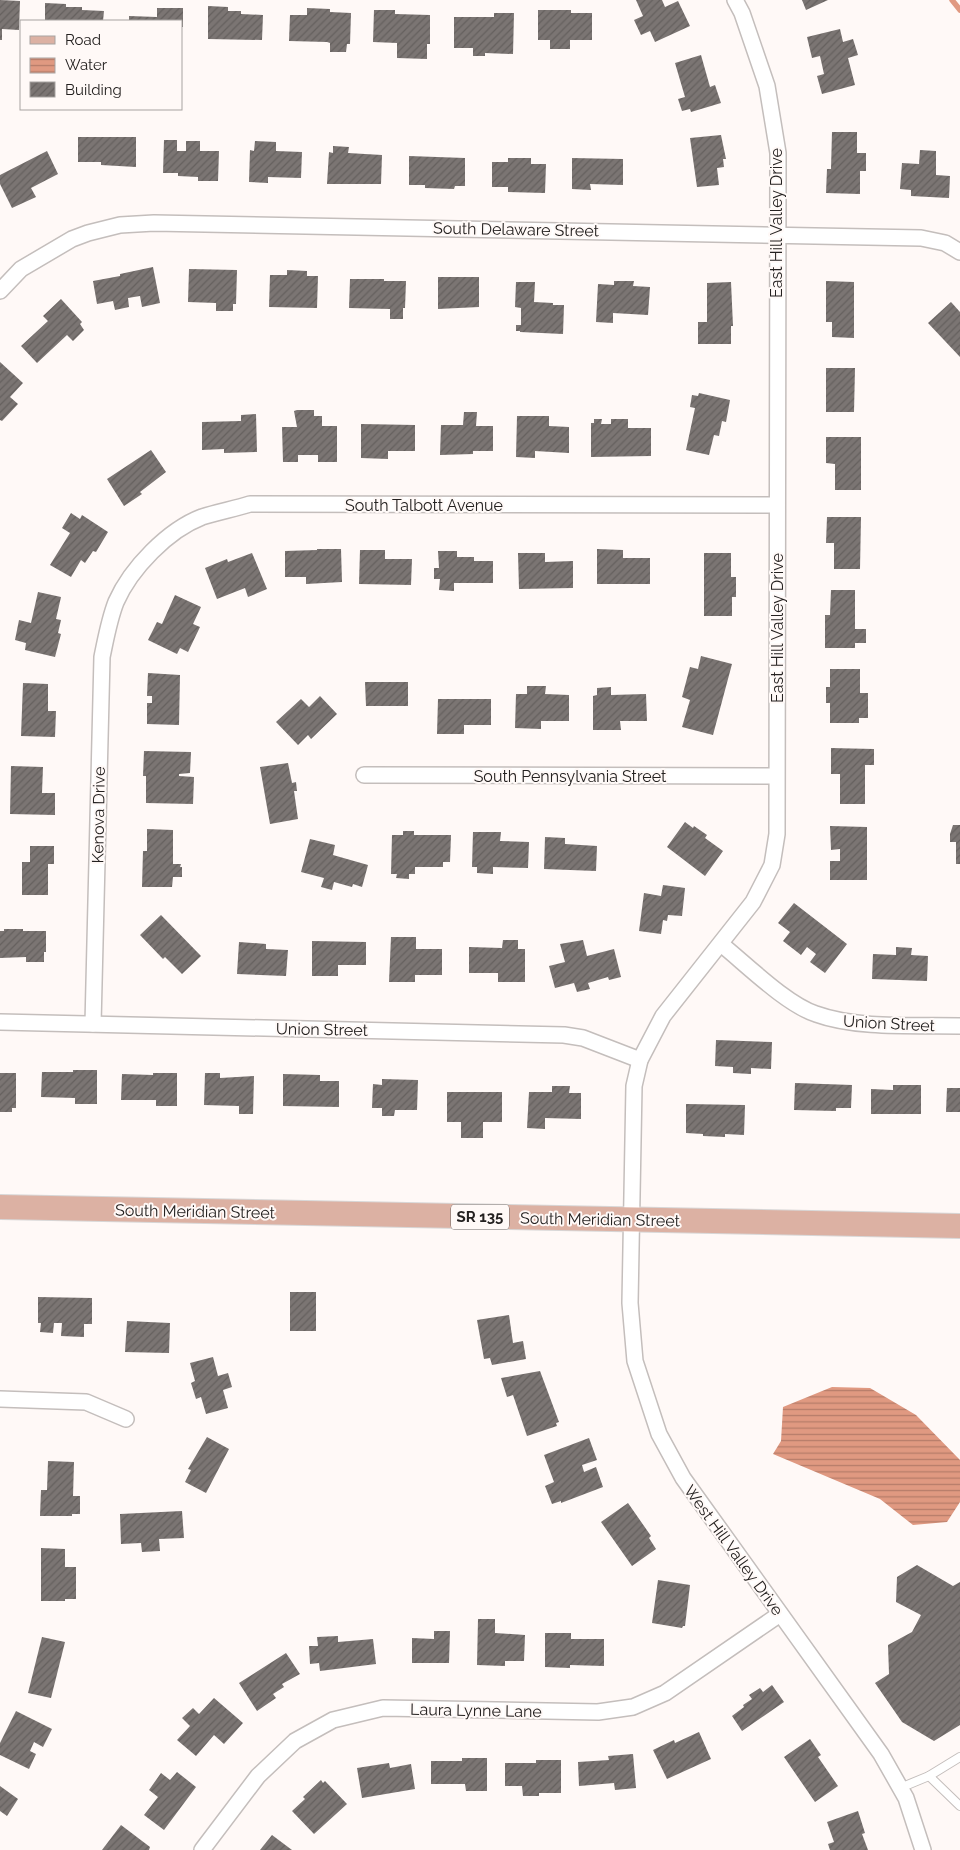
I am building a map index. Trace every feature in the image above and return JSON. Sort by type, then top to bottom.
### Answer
[{"type":"main road","name":"South Meridian Street","points":[[0,1207],[960,1226]]},
{"type":"street","name":"East Hill Valley Drive","points":[[631,1220],[634,1086],[640,1060],[663,1016],[754,902],[772,865],[777,834],[778,153],[767,86],[742,14],[735,0]]},
{"type":"street","name":"South Delaware Street","points":[[0,291],[21,269],[72,239],[120,225],[154,223],[921,238],[945,243],[960,252]]},
{"type":"street","name":"South Talbott Avenue","points":[[114,608],[140,564],[171,535],[201,518],[250,504],[777,505]]},
{"type":"street","name":"Kenova Drive","points":[[94,1024],[102,657],[108,624],[114,608]]},
{"type":"street","name":"South Pennsylvania Street","points":[[364,775],[776,776]]},
{"type":"street","name":"Union Street","points":[[721,944],[791,1002],[815,1014],[847,1022],[960,1026]]},
{"type":"street","name":"Union Street","points":[[0,1022],[564,1035],[583,1038],[640,1060]]},
{"type":"street","name":"West Hill Valley Drive","points":[[631,1220],[630,1303],[635,1361],[658,1434],[683,1478],[881,1754],[906,1798],[923,1850]]},
{"type":"street","points":[[0,1400],[86,1402],[126,1419]]},
{"type":"street","name":"Laura Lynne Lane","points":[[202,1850],[258,1776],[295,1740],[333,1720],[383,1708],[598,1712],[633,1707],[665,1693],[780,1614]]},
{"type":"lane","points":[[900,1788],[929,1776],[960,1756]]},
{"type":"lane","points":[[929,1776],[960,1806]]},
{"type":"water","points":[[832,1387],[870,1388],[916,1415],[960,1460],[960,1502],[947,1522],[913,1525],[880,1499],[773,1454],[781,1441],[783,1407]]},
{"type":"building","points":[[0,0],[20,1],[19,30],[2,29],[2,40],[0,40]]},
{"type":"building","points":[[636,0],[662,0],[665,7],[678,1],[690,26],[655,42],[650,31],[641,35],[634,20],[643,16]]},
{"type":"building","points":[[802,0],[828,0],[806,10]]},
{"type":"building","points":[[45,3],[66,4],[66,7],[82,7],[82,10],[104,11],[103,20],[45,20]]},
{"type":"building","points":[[208,6],[228,7],[228,11],[241,11],[241,14],[263,15],[262,40],[208,39]]},
{"type":"building","points":[[157,8],[183,8],[183,27],[182,20],[129,20],[129,16],[157,17]]},
{"type":"building","points":[[307,8],[330,9],[330,12],[351,13],[350,44],[347,44],[346,52],[330,52],[330,43],[327,42],[289,41],[290,15],[307,15]]},
{"type":"building","points":[[374,10],[395,10],[395,14],[430,15],[430,44],[427,44],[427,59],[397,58],[397,43],[373,42]]},
{"type":"building","points":[[538,10],[571,10],[571,13],[592,13],[592,40],[570,40],[570,49],[550,49],[550,40],[538,40]]},
{"type":"building","points":[[494,13],[514,13],[513,54],[485,53],[485,56],[473,56],[473,48],[454,48],[454,17],[494,17]]},
{"type":"building","points":[[840,29],[843,42],[853,39],[858,55],[848,58],[855,85],[822,94],[817,76],[824,74],[820,56],[812,58],[807,37]]},
{"type":"building","points":[[701,55],[710,87],[715,85],[721,103],[691,112],[690,109],[682,111],[678,99],[685,97],[675,63]]},
{"type":"building","points":[[832,132],[857,132],[857,153],[866,153],[866,171],[860,171],[860,194],[826,193],[827,169],[831,169]]},
{"type":"building","points":[[721,135],[726,159],[723,159],[724,167],[717,168],[719,185],[697,187],[690,138]]},
{"type":"building","points":[[78,137],[136,137],[136,167],[101,165],[101,162],[78,162]]},
{"type":"building","points":[[164,140],[177,140],[177,151],[186,151],[186,141],[200,141],[200,151],[219,151],[218,181],[198,181],[198,177],[178,176],[178,173],[163,173]]},
{"type":"building","points":[[255,141],[276,142],[276,151],[302,152],[301,178],[268,177],[268,183],[249,182],[250,150],[254,151]]},
{"type":"building","points":[[333,146],[349,147],[348,153],[382,155],[381,184],[327,184],[329,152],[333,153]]},
{"type":"building","points":[[920,150],[936,151],[936,175],[950,176],[949,198],[911,196],[911,190],[900,189],[902,163],[919,164]]},
{"type":"building","points":[[47,151],[58,174],[31,188],[36,197],[12,208],[0,184],[0,175]]},
{"type":"building","points":[[409,156],[465,158],[465,186],[455,186],[454,189],[425,188],[425,185],[409,185]]},
{"type":"building","points":[[508,158],[531,158],[531,164],[546,164],[545,193],[508,192],[508,187],[492,187],[492,162],[508,162]]},
{"type":"building","points":[[572,158],[623,159],[623,185],[590,184],[591,190],[572,189]]},
{"type":"building","points":[[153,267],[160,303],[142,307],[140,296],[128,298],[129,307],[115,310],[113,301],[97,304],[93,281]]},
{"type":"building","points":[[189,269],[237,270],[236,304],[233,304],[233,311],[216,311],[216,303],[188,302]]},
{"type":"building","points":[[287,270],[307,271],[307,276],[318,276],[317,308],[269,307],[270,275],[287,275]]},
{"type":"building","points":[[438,277],[479,277],[479,307],[438,309]]},
{"type":"building","points":[[350,279],[406,281],[403,319],[390,319],[390,309],[349,308]]},
{"type":"building","points":[[614,281],[634,281],[633,286],[650,287],[648,315],[613,313],[613,323],[596,322],[598,284],[614,285]]},
{"type":"building","points":[[826,281],[854,282],[854,338],[832,337],[832,322],[826,322]]},
{"type":"building","points":[[516,282],[535,282],[534,302],[564,305],[563,334],[516,331],[516,325],[521,325],[521,308],[515,307]]},
{"type":"building","points":[[731,282],[733,326],[731,326],[731,344],[698,344],[698,322],[707,322],[707,283]]},
{"type":"building","points":[[61,299],[82,322],[80,324],[84,330],[73,341],[67,335],[37,363],[21,346],[48,321],[43,316]]},
{"type":"building","points":[[951,302],[960,312],[960,357],[928,323]]},
{"type":"building","points":[[0,362],[23,383],[10,397],[18,404],[2,421],[0,420]]},
{"type":"building","points":[[826,368],[855,368],[854,412],[826,412]]},
{"type":"building","points":[[699,393],[730,400],[726,422],[722,421],[719,436],[714,435],[709,455],[686,450],[695,408],[690,407],[692,395],[698,396]]},
{"type":"building","points":[[314,410],[314,416],[322,416],[322,426],[337,426],[337,462],[318,462],[318,455],[298,455],[298,462],[283,462],[282,427],[297,427],[294,411]]},
{"type":"building","points":[[464,412],[477,412],[476,426],[493,426],[493,451],[473,451],[473,454],[440,455],[441,425],[463,425]]},
{"type":"building","points":[[256,414],[257,452],[224,453],[224,449],[202,450],[202,422],[241,421],[241,415]]},
{"type":"building","points":[[517,416],[549,416],[549,426],[569,427],[569,453],[535,451],[535,458],[516,457]]},
{"type":"building","points":[[594,419],[602,419],[601,424],[611,424],[611,419],[628,419],[628,428],[651,428],[651,456],[591,457],[591,423],[594,423]]},
{"type":"building","points":[[361,424],[415,425],[415,451],[388,451],[388,459],[361,458]]},
{"type":"building","points":[[826,437],[861,437],[861,490],[835,490],[835,464],[826,463]]},
{"type":"building","points":[[151,450],[166,472],[140,492],[142,494],[124,506],[107,479]]},
{"type":"building","points":[[71,513],[80,519],[82,515],[108,532],[96,552],[93,551],[85,563],[81,560],[71,577],[50,565],[70,533],[62,528]]},
{"type":"building","points":[[827,517],[861,517],[860,569],[834,569],[834,543],[826,543]]},
{"type":"building","points":[[341,549],[342,582],[306,584],[306,577],[285,577],[285,551]]},
{"type":"building","points":[[597,549],[623,550],[623,558],[650,558],[650,584],[597,584]]},
{"type":"building","points":[[360,550],[385,550],[385,559],[412,559],[411,585],[359,584]]},
{"type":"building","points":[[438,551],[457,551],[457,557],[474,557],[474,561],[493,561],[493,583],[454,583],[454,591],[439,590],[440,579],[434,579],[434,568],[439,568]]},
{"type":"building","points":[[252,553],[267,589],[248,597],[245,588],[217,599],[205,568],[227,559],[228,562]]},
{"type":"building","points":[[518,553],[545,553],[545,562],[573,561],[573,588],[519,589]]},
{"type":"building","points":[[704,553],[731,553],[731,577],[736,577],[736,597],[732,597],[732,616],[704,616]]},
{"type":"building","points":[[831,590],[855,590],[855,629],[866,629],[866,643],[855,643],[855,648],[825,648],[825,615],[830,615]]},
{"type":"building","points":[[38,592],[61,597],[56,619],[61,620],[58,633],[61,634],[55,657],[25,650],[26,643],[15,640],[19,620],[31,623]]},
{"type":"building","points":[[175,595],[201,607],[193,624],[200,627],[188,652],[180,648],[177,654],[148,640],[157,622],[162,624]]},
{"type":"building","points":[[701,656],[732,664],[713,735],[682,727],[690,700],[682,697],[690,667],[698,669]]},
{"type":"building","points":[[830,669],[860,669],[860,693],[868,693],[868,718],[859,718],[859,723],[830,723],[830,703],[826,703],[826,687],[830,687]]},
{"type":"building","points":[[148,673],[180,675],[179,725],[147,724],[147,703],[152,703],[152,696],[147,696]]},
{"type":"building","points":[[365,682],[408,682],[408,706],[366,706]]},
{"type":"building","points":[[23,683],[48,684],[48,711],[56,711],[55,737],[21,736]]},
{"type":"building","points":[[527,686],[546,686],[545,694],[569,695],[569,721],[541,721],[541,729],[515,728],[516,694],[527,694]]},
{"type":"building","points":[[611,687],[611,695],[646,694],[647,721],[620,721],[621,730],[593,730],[593,696],[597,695],[597,688]]},
{"type":"building","points":[[320,696],[337,714],[311,739],[308,735],[298,745],[276,722],[301,699],[309,707]]},
{"type":"building","points":[[438,699],[491,699],[491,725],[464,725],[464,734],[437,734]]},
{"type":"building","points":[[831,748],[874,749],[874,765],[865,765],[865,804],[840,804],[840,774],[831,774]]},
{"type":"building","points":[[144,751],[191,752],[190,773],[179,774],[179,776],[194,777],[193,804],[146,803],[146,776],[143,776]]},
{"type":"building","points":[[288,763],[292,783],[296,782],[297,791],[294,791],[298,819],[270,824],[260,767]]},
{"type":"building","points":[[11,766],[43,767],[42,793],[55,793],[55,815],[10,814]]},
{"type":"building","points":[[685,822],[707,835],[705,838],[723,851],[705,876],[667,847]]},
{"type":"building","points":[[953,825],[960,825],[960,864],[956,864],[956,842],[950,842]]},
{"type":"building","points":[[830,826],[867,827],[867,880],[830,880],[830,861],[840,861],[840,849],[831,850]]},
{"type":"building","points":[[147,829],[173,830],[173,864],[181,864],[182,877],[173,877],[172,887],[142,887],[143,851],[147,851]]},
{"type":"building","points":[[403,831],[414,831],[414,835],[451,835],[450,862],[443,862],[443,867],[415,867],[415,874],[409,874],[409,879],[396,878],[397,874],[391,874],[392,835],[403,835]]},
{"type":"building","points":[[473,832],[501,832],[500,841],[529,842],[528,868],[493,867],[493,874],[477,873],[477,867],[472,867]]},
{"type":"building","points":[[545,837],[565,838],[565,844],[597,846],[596,871],[544,869]]},
{"type":"building","points":[[310,839],[335,845],[333,855],[368,865],[362,887],[353,884],[352,887],[334,882],[332,890],[321,887],[324,878],[301,872]]},
{"type":"building","points":[[30,846],[54,846],[54,864],[48,864],[48,895],[22,895],[22,862],[30,862]]},
{"type":"building","points":[[663,885],[685,888],[682,916],[668,915],[667,921],[663,920],[661,934],[639,931],[644,893],[661,896]]},
{"type":"building","points":[[794,903],[847,944],[825,973],[810,962],[816,954],[807,947],[801,955],[783,941],[790,932],[778,923]]},
{"type":"building","points":[[161,915],[201,956],[182,974],[165,957],[163,959],[140,935]]},
{"type":"building","points":[[4,929],[46,931],[44,962],[26,962],[26,957],[0,958],[0,931],[4,931]]},
{"type":"building","points":[[391,937],[416,937],[416,949],[442,949],[442,975],[415,975],[415,982],[389,982]]},
{"type":"building","points":[[503,940],[518,940],[518,949],[525,949],[525,982],[498,982],[498,973],[469,973],[469,947],[502,948]]},
{"type":"building","points":[[583,940],[587,956],[614,949],[621,977],[609,980],[608,977],[588,983],[590,989],[577,992],[574,983],[555,988],[549,966],[565,962],[560,944]]},
{"type":"building","points":[[312,941],[366,942],[366,965],[338,965],[338,976],[312,976]]},
{"type":"building","points":[[239,942],[266,944],[266,949],[288,950],[286,976],[237,974]]},
{"type":"building","points":[[896,947],[912,948],[911,955],[928,956],[927,981],[872,979],[873,954],[896,955]]},
{"type":"building","points":[[716,1040],[772,1042],[771,1069],[751,1068],[751,1074],[733,1073],[733,1067],[715,1066]]},
{"type":"building","points":[[73,1070],[97,1070],[97,1104],[75,1104],[75,1098],[41,1097],[42,1072],[73,1072]]},
{"type":"building","points":[[0,1073],[16,1073],[16,1108],[12,1108],[12,1112],[0,1112]]},
{"type":"building","points":[[153,1073],[177,1073],[177,1106],[156,1106],[156,1100],[121,1100],[122,1074],[153,1075]]},
{"type":"building","points":[[205,1073],[220,1073],[220,1078],[254,1076],[253,1114],[239,1114],[239,1106],[204,1105]]},
{"type":"building","points":[[283,1074],[320,1075],[320,1081],[339,1081],[339,1107],[283,1106]]},
{"type":"building","points":[[382,1079],[418,1080],[417,1110],[395,1110],[394,1116],[382,1116],[382,1108],[372,1108],[373,1084],[382,1085]]},
{"type":"building","points":[[795,1083],[852,1085],[851,1108],[836,1108],[836,1111],[794,1110]]},
{"type":"building","points":[[893,1085],[921,1085],[921,1114],[871,1114],[871,1089],[893,1090]]},
{"type":"building","points":[[552,1086],[570,1086],[569,1093],[581,1093],[581,1119],[545,1118],[545,1129],[527,1128],[529,1092],[552,1092]]},
{"type":"building","points":[[947,1088],[960,1088],[960,1112],[946,1112]]},
{"type":"building","points":[[447,1092],[502,1092],[502,1122],[483,1122],[483,1138],[461,1138],[461,1122],[447,1122]]},
{"type":"building","points":[[686,1104],[745,1105],[744,1135],[725,1134],[725,1137],[686,1133]]},
{"type":"building","points":[[290,1292],[316,1292],[316,1331],[290,1331]]},
{"type":"building","points":[[38,1297],[92,1298],[92,1324],[84,1324],[84,1337],[61,1336],[62,1323],[54,1323],[53,1333],[40,1332],[41,1323],[38,1323]]},
{"type":"building","points":[[509,1315],[513,1343],[523,1341],[526,1359],[492,1365],[490,1358],[484,1359],[477,1320]]},
{"type":"building","points":[[127,1321],[170,1323],[169,1353],[125,1352]]},
{"type":"building","points":[[213,1357],[218,1376],[228,1373],[232,1387],[223,1390],[228,1408],[206,1414],[201,1397],[196,1399],[191,1383],[195,1381],[190,1363]]},
{"type":"building","points":[[540,1371],[559,1422],[556,1423],[557,1426],[527,1436],[513,1395],[507,1397],[501,1378]]},
{"type":"building","points":[[207,1437],[229,1449],[206,1493],[185,1482],[191,1470],[188,1469]]},
{"type":"building","points":[[589,1438],[597,1460],[582,1465],[584,1472],[596,1467],[603,1487],[561,1503],[561,1501],[552,1504],[545,1486],[554,1482],[544,1455]]},
{"type":"building","points":[[48,1461],[74,1462],[73,1496],[80,1496],[80,1514],[72,1514],[72,1516],[40,1516],[41,1490],[47,1490]]},
{"type":"building","points":[[628,1503],[651,1536],[649,1538],[656,1549],[632,1566],[601,1522]]},
{"type":"building","points":[[182,1511],[184,1538],[159,1539],[160,1551],[142,1552],[141,1543],[121,1544],[120,1514]]},
{"type":"building","points":[[41,1548],[65,1549],[65,1567],[76,1567],[76,1599],[41,1601]]},
{"type":"building","points":[[917,1565],[953,1586],[960,1582],[960,1725],[934,1741],[902,1722],[875,1683],[889,1674],[888,1645],[912,1632],[921,1615],[896,1602],[897,1577]]},
{"type":"building","points":[[658,1580],[690,1585],[685,1626],[682,1628],[652,1623]]},
{"type":"building","points":[[478,1619],[495,1619],[495,1633],[525,1635],[524,1661],[505,1661],[505,1666],[477,1665]]},
{"type":"building","points":[[434,1631],[450,1631],[449,1663],[412,1663],[412,1638],[434,1639]]},
{"type":"building","points":[[545,1633],[571,1633],[571,1639],[604,1639],[604,1666],[570,1665],[570,1668],[545,1667]]},
{"type":"building","points":[[338,1636],[338,1642],[373,1639],[376,1664],[320,1671],[319,1663],[310,1664],[309,1646],[318,1646],[317,1637]]},
{"type":"building","points":[[42,1637],[65,1642],[51,1698],[28,1693]]},
{"type":"building","points":[[286,1653],[300,1674],[282,1684],[284,1687],[273,1694],[276,1698],[257,1711],[239,1683]]},
{"type":"building","points":[[772,1685],[784,1702],[742,1731],[732,1716],[752,1699],[749,1695],[760,1688],[763,1692]]},
{"type":"building","points":[[214,1698],[243,1723],[224,1744],[214,1735],[196,1756],[177,1740],[190,1726],[182,1718],[193,1708],[199,1714]]},
{"type":"building","points":[[16,1711],[52,1729],[43,1747],[34,1742],[30,1751],[36,1754],[29,1769],[0,1755],[0,1743]]},
{"type":"building","points":[[699,1732],[711,1759],[667,1779],[653,1750],[674,1740],[675,1743]]},
{"type":"building","points":[[810,1739],[821,1755],[818,1757],[838,1786],[815,1802],[784,1757]]},
{"type":"building","points":[[633,1754],[636,1788],[615,1790],[614,1783],[579,1786],[578,1762],[609,1760],[608,1756]]},
{"type":"building","points":[[462,1758],[487,1758],[487,1791],[466,1791],[465,1784],[431,1784],[431,1761],[462,1761]]},
{"type":"building","points":[[536,1760],[561,1760],[561,1793],[539,1793],[539,1796],[523,1796],[522,1786],[505,1786],[505,1763],[536,1763]]},
{"type":"building","points":[[389,1763],[390,1768],[411,1764],[415,1789],[362,1798],[357,1768]]},
{"type":"building","points":[[177,1772],[196,1787],[164,1830],[144,1815],[158,1797],[149,1790],[161,1773],[170,1780]]},
{"type":"building","points":[[321,1780],[323,1783],[325,1781],[347,1804],[314,1834],[292,1811],[305,1799],[303,1797]]},
{"type":"building","points":[[0,1786],[18,1799],[7,1816],[0,1811]]},
{"type":"building","points":[[858,1811],[865,1833],[862,1834],[868,1850],[830,1850],[828,1844],[834,1842],[827,1822]]},
{"type":"building","points":[[121,1825],[150,1847],[149,1850],[102,1850]]},
{"type":"building","points":[[272,1835],[292,1850],[260,1850]]},
{"type":"waterway","points":[[952,0],[960,10]]}]
